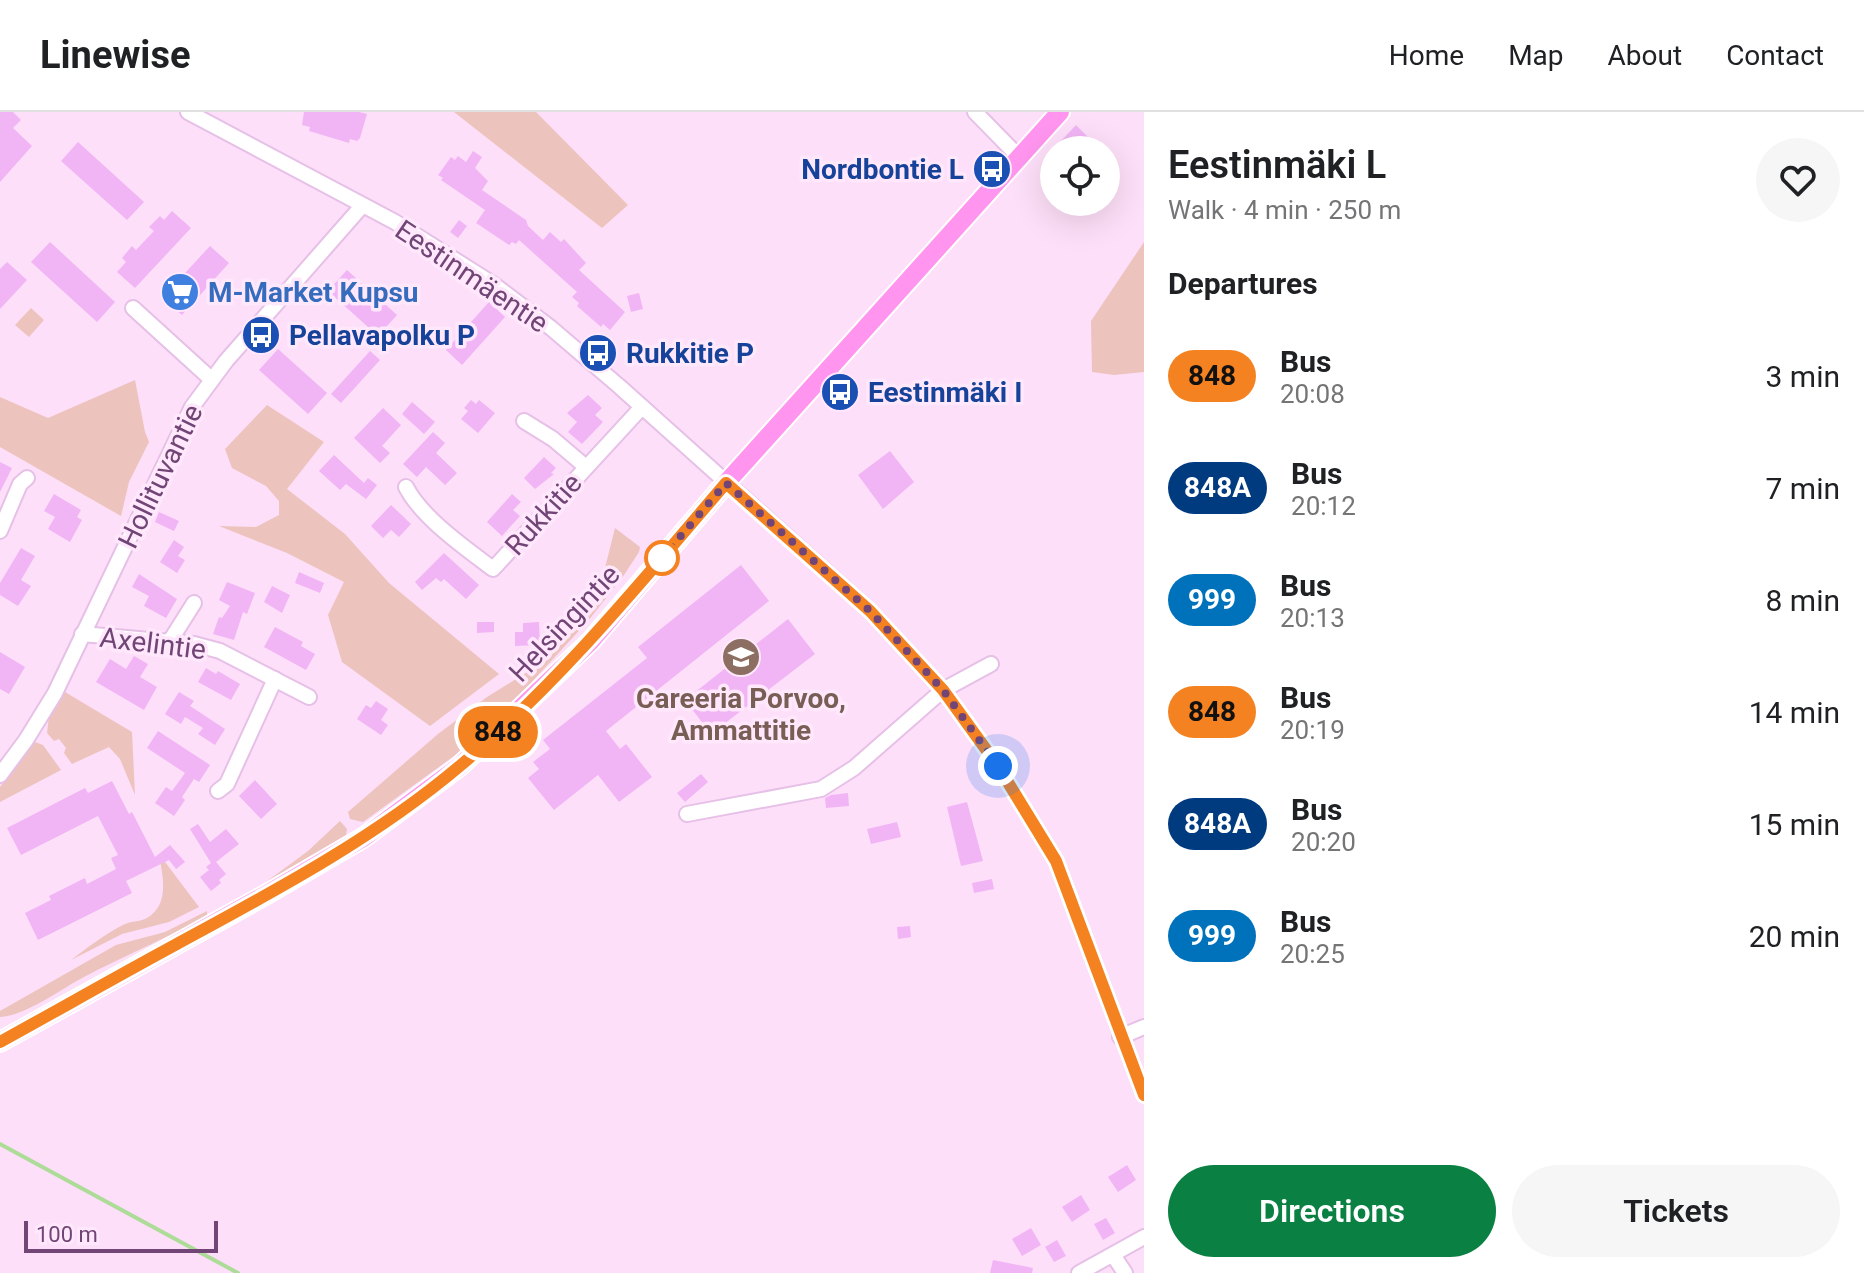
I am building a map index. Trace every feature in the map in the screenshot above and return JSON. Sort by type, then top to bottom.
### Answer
[{"type":"main road","name":"Helsingintie","points":[[0,1042],[363,838],[440,782],[488,741],[591,641],[726,483],[1060,112]]},
{"type":"street","name":"Eestinmäentie","points":[[188,112],[420,237],[493,284],[551,328],[870,611],[943,690],[998,766],[1056,861],[1144,1095]]},
{"type":"street","points":[[975,112],[1020,158]]},
{"type":"street","name":"Hollituvantie","points":[[0,775],[55,693],[192,407],[211,379],[362,206]]},
{"type":"street","points":[[133,308],[211,379]]},
{"type":"street","name":"Rukkitie","points":[[406,487],[412,499],[464,548],[493,569],[642,407]]},
{"type":"street","points":[[524,421],[553,439],[586,467]]},
{"type":"street","points":[[0,531],[20,484],[27,478]]},
{"type":"street","points":[[170,641],[194,603]]},
{"type":"street","name":"Axelintie","points":[[82,634],[170,641],[220,651],[309,697]]},
{"type":"street","points":[[687,814],[821,789],[854,768],[943,690],[991,664]]},
{"type":"street","points":[[218,791],[227,784],[275,679]]},
{"type":"street","points":[[1120,1037],[1144,1027]]},
{"type":"street","points":[[1079,1273],[1144,1237]]},
{"type":"street","points":[[1113,1255],[1125,1273]]},
{"type":"shaded area","points":[[454,112],[536,112],[628,205],[602,228]]},
{"type":"shaded area","points":[[1144,242],[1144,372],[1114,375],[1092,372],[1091,321]]},
{"type":"shaded area","points":[[31,308],[44,320],[29,337],[15,325]]},
{"type":"shaded area","points":[[135,380],[149,442],[129,482],[121,516],[0,447],[0,397],[48,418]]},
{"type":"shaded area","points":[[267,405],[324,442],[287,489],[345,534],[389,583],[499,674],[430,726],[342,662],[328,615],[344,582],[287,553],[219,526],[256,527],[279,515],[279,501],[266,486],[232,468],[225,449]]},
{"type":"shaded area","points":[[615,528],[640,547],[639,552],[588,621],[505,711],[454,756],[363,822],[350,819],[348,812],[438,734],[487,697],[547,660],[597,600]]},
{"type":"shaded area","points":[[65,692],[132,732],[135,795],[120,759],[109,747],[72,764],[59,739],[54,741],[47,733],[49,716]]},
{"type":"shaded area","points":[[35,742],[43,745],[61,770],[0,802],[0,787]]},
{"type":"shaded area","points":[[340,821],[347,829],[346,835],[266,882],[308,851]]},
{"type":"shaded area","points":[[159,854],[199,907],[169,922],[122,934],[71,960],[116,929],[155,912],[163,888]]},
{"type":"shaded area","points":[[207,911],[207,915],[192,924],[84,977],[32,1007],[0,1017],[0,1011],[116,945],[165,932]]},
{"type":"building","points":[[0,112],[13,112],[21,120],[13,128],[32,146],[0,182]]},
{"type":"building","points":[[304,112],[367,114],[360,138],[357,141],[350,139],[349,143],[309,131],[310,127],[302,125]]},
{"type":"building","points":[[1076,125],[1087,136],[1066,136]]},
{"type":"building","points":[[78,142],[144,202],[127,220],[61,161]]},
{"type":"building","points":[[473,151],[482,157],[475,168],[488,181],[482,190],[526,220],[543,240],[550,232],[561,242],[564,239],[586,263],[579,270],[625,312],[610,330],[603,324],[601,327],[577,306],[579,303],[572,297],[577,292],[519,240],[509,245],[476,223],[485,210],[441,180],[443,178],[438,175],[451,157],[455,160],[458,156],[466,162]]},
{"type":"building","points":[[172,211],[191,228],[135,288],[117,272],[126,262],[122,258],[132,246],[136,250],[154,231],[149,227],[160,216],[164,220]]},
{"type":"building","points":[[459,220],[467,226],[458,238],[450,232]]},
{"type":"building","points":[[50,242],[115,302],[97,322],[31,262]]},
{"type":"building","points":[[210,246],[229,263],[182,315],[162,298]]},
{"type":"building","points":[[7,262],[27,280],[0,309],[0,269]]},
{"type":"building","points":[[347,270],[397,315],[378,336],[328,291]]},
{"type":"building","points":[[639,293],[643,309],[631,312],[627,296]]},
{"type":"building","points":[[489,302],[505,317],[462,365],[446,350]]},
{"type":"building","points":[[278,349],[327,393],[308,414],[259,370]]},
{"type":"building","points":[[370,351],[380,360],[341,403],[331,394]]},
{"type":"building","points":[[588,395],[602,408],[595,415],[603,422],[582,444],[568,432],[577,422],[567,413]]},
{"type":"building","points":[[471,400],[476,404],[479,400],[495,413],[478,433],[461,419],[468,411],[464,408]]},
{"type":"building","points":[[412,402],[435,422],[424,434],[402,414]]},
{"type":"building","points":[[383,408],[401,425],[382,446],[390,453],[380,463],[354,438]]},
{"type":"building","points":[[433,432],[445,443],[436,453],[457,473],[445,485],[426,467],[417,477],[403,464]]},
{"type":"building","points":[[890,451],[914,482],[883,509],[858,475]]},
{"type":"building","points":[[334,455],[364,483],[368,478],[377,485],[366,499],[346,484],[340,490],[319,471]]},
{"type":"building","points":[[544,457],[556,468],[551,473],[554,474],[535,489],[524,478]]},
{"type":"building","points":[[0,462],[12,468],[0,492]]},
{"type":"building","points":[[54,494],[81,510],[77,517],[82,520],[70,542],[48,529],[55,517],[44,511]]},
{"type":"building","points":[[512,494],[521,502],[513,510],[520,516],[502,536],[487,522]]},
{"type":"building","points":[[391,505],[411,524],[399,537],[391,530],[383,538],[371,526]]},
{"type":"building","points":[[159,512],[179,521],[174,531],[155,522]]},
{"type":"building","points":[[174,540],[184,547],[178,556],[185,560],[177,573],[160,562]]},
{"type":"building","points":[[21,548],[35,556],[21,580],[31,586],[18,606],[0,595],[0,583]]},
{"type":"building","points":[[444,553],[479,585],[466,599],[444,579],[441,582],[436,578],[422,590],[415,582]]},
{"type":"building","points":[[741,565],[769,601],[606,731],[620,749],[626,744],[652,777],[619,802],[598,775],[554,810],[528,778],[539,769],[533,762],[550,749],[543,740],[647,658],[638,647]]},
{"type":"building","points":[[299,572],[324,583],[320,593],[295,583]]},
{"type":"building","points":[[139,574],[177,599],[166,618],[144,606],[149,596],[132,587]]},
{"type":"building","points":[[227,582],[255,593],[247,614],[243,612],[234,640],[213,634],[219,617],[222,618],[230,606],[219,600]]},
{"type":"building","points":[[272,586],[290,595],[282,613],[264,602]]},
{"type":"building","points":[[788,619],[815,654],[711,734],[685,700]]},
{"type":"building","points":[[477,622],[494,622],[494,632],[477,633]]},
{"type":"building","points":[[539,622],[540,645],[515,646],[515,632],[523,632],[523,623]]},
{"type":"building","points":[[275,627],[303,642],[301,646],[315,654],[306,670],[264,647]]},
{"type":"building","points":[[0,652],[25,667],[9,694],[0,689]]},
{"type":"building","points":[[134,656],[148,664],[140,677],[157,687],[144,710],[96,682],[110,659],[126,669]]},
{"type":"building","points":[[206,668],[240,684],[231,700],[198,682]]},
{"type":"building","points":[[179,692],[194,701],[190,706],[225,729],[215,745],[198,734],[203,728],[185,717],[181,724],[165,714]]},
{"type":"building","points":[[376,701],[388,709],[381,720],[388,725],[381,735],[357,719],[366,705],[371,708]]},
{"type":"building","points":[[158,731],[210,765],[199,782],[194,779],[174,816],[155,803],[166,787],[172,791],[185,773],[147,748]]},
{"type":"building","points":[[701,774],[708,782],[685,802],[677,793]]},
{"type":"building","points":[[255,780],[277,804],[261,819],[239,796]]},
{"type":"building","points":[[112,781],[155,857],[170,845],[185,862],[176,869],[169,860],[126,881],[132,893],[38,940],[25,913],[51,900],[49,896],[85,878],[87,884],[116,869],[111,858],[118,855],[98,816],[21,855],[7,828],[85,788],[88,793]]},
{"type":"building","points":[[848,793],[849,806],[826,808],[825,798]]},
{"type":"building","points":[[967,802],[983,861],[961,866],[947,807]]},
{"type":"building","points":[[897,822],[901,837],[871,844],[867,829]]},
{"type":"building","points":[[198,824],[210,842],[226,829],[239,844],[216,862],[226,874],[211,891],[200,877],[209,870],[206,867],[211,863],[190,829]]},
{"type":"building","points":[[992,879],[994,889],[974,893],[972,883]]},
{"type":"building","points":[[910,926],[911,937],[898,939],[897,927]]},
{"type":"building","points":[[1127,1165],[1136,1180],[1118,1192],[1108,1177]]},
{"type":"building","points":[[1081,1195],[1090,1210],[1072,1222],[1062,1207]]},
{"type":"building","points":[[1106,1218],[1115,1233],[1103,1240],[1094,1224]]},
{"type":"building","points":[[1031,1228],[1041,1245],[1022,1256],[1012,1239]]},
{"type":"building","points":[[1057,1240],[1066,1256],[1054,1262],[1045,1247]]},
{"type":"building","points":[[993,1260],[1033,1268],[1032,1273],[990,1273]]},
{"type":"waterway","points":[[0,1144],[238,1273]]},
{"type":"bus line","name":"848","points":[[0,1042],[363,838],[445,778],[488,741],[591,641],[726,483],[870,611],[943,690],[998,766],[1056,861],[1144,1095]]},
{"type":"place","name":"Nordbontie L","points":[[992,169]]},
{"type":"place","name":"M-Market Kupsu","points":[[180,292]]},
{"type":"place","name":"Pellavapolku P","points":[[261,335]]},
{"type":"place","name":"Rukkitie P","points":[[598,353]]},
{"type":"place","name":"Eestinmäki I","points":[[840,392]]},
{"type":"place","name":"Careeria Porvoo, Ammattitie","points":[[741,657]]},
{"type":"route","points":[[662,558],[726,483],[870,611],[943,690],[998,766]]}]
